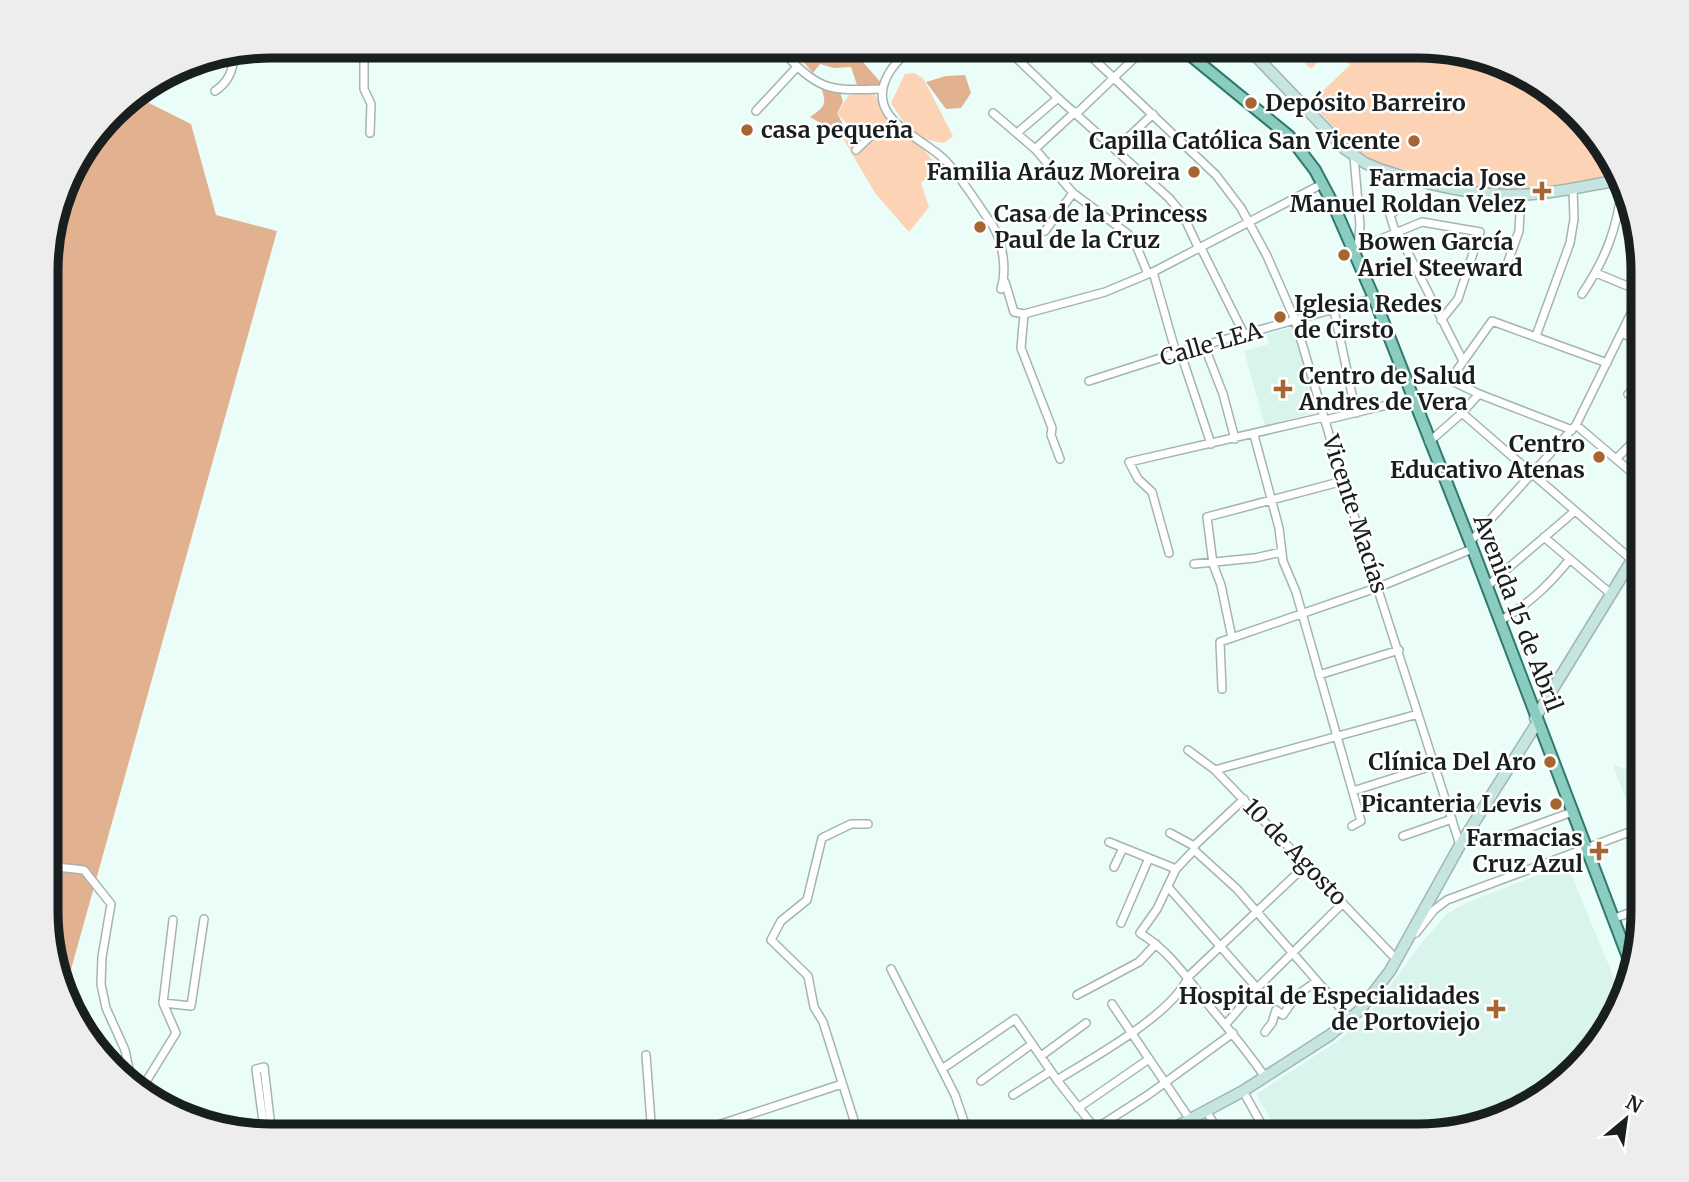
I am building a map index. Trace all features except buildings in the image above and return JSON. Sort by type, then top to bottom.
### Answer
[{"type":"main road","name":"Avenida 15 de Abril","points":[[1194,58],[1289,136],[1315,170],[1356,249],[1627,955]]},
{"type":"street","points":[[364,58],[364,89],[371,104],[370,133]]},
{"type":"street","points":[[789,58],[817,82],[831,88],[844,91],[883,89]]},
{"type":"street","points":[[901,58],[890,72],[883,89],[887,112],[907,134],[936,153],[951,168],[993,226],[998,234],[1003,259],[1001,289]]},
{"type":"street","points":[[1016,58],[1178,208],[1244,334]]},
{"type":"street","name":"Vicente Macías","points":[[1093,58],[1216,175],[1250,222],[1278,278],[1295,320],[1343,481],[1460,845]]},
{"type":"street","points":[[1035,149],[1135,58]]},
{"type":"street","points":[[1258,58],[1354,156],[1379,169],[1414,179],[1491,194],[1521,195],[1611,181]]},
{"type":"street","points":[[215,91],[228,80],[234,62]]},
{"type":"street","points":[[756,111],[797,67]]},
{"type":"street","points":[[1017,133],[1058,98]]},
{"type":"street","points":[[993,113],[1035,149],[1073,193],[1128,234],[1136,245],[1151,273],[1211,444]]},
{"type":"street","points":[[1116,149],[1153,114]]},
{"type":"street","points":[[856,150],[877,130]]},
{"type":"street","points":[[1354,156],[1360,225],[1356,249]]},
{"type":"street","points":[[1003,277],[1014,312],[1023,315],[1090,297],[1151,273],[1322,184]]},
{"type":"street","points":[[1536,336],[1570,243],[1574,219],[1573,188]]},
{"type":"street","points":[[1045,231],[1073,193]]},
{"type":"street","points":[[1504,273],[1519,231],[1521,195]]},
{"type":"street","points":[[1582,294],[1596,273],[1611,241],[1619,200]]},
{"type":"street","points":[[1400,207],[1390,215],[1396,231],[1463,361]]},
{"type":"street","points":[[1356,249],[1416,223],[1428,221],[1480,232],[1458,299],[1441,320]]},
{"type":"street","points":[[1596,273],[1631,286]]},
{"type":"street","name":"Calle LEA","points":[[1090,380],[1178,352],[1374,298]]},
{"type":"street","points":[[1334,310],[1356,413]]},
{"type":"street","points":[[1222,689],[1220,642],[1378,587],[1471,546],[1574,428],[1631,313]]},
{"type":"street","points":[[1023,315],[1021,348],[1024,362],[1052,428],[1051,435],[1060,459]]},
{"type":"street","points":[[1607,363],[1492,321],[1450,380],[1479,394],[1574,428],[1631,471]]},
{"type":"street","points":[[1622,332],[1631,338]]},
{"type":"street","points":[[1204,345],[1223,394],[1235,439]]},
{"type":"street","points":[[1429,442],[1479,394]]},
{"type":"street","points":[[1169,553],[1152,492],[1138,479],[1129,462],[1412,399]]},
{"type":"street","points":[[1462,413],[1631,559]]},
{"type":"street","points":[[1254,435],[1279,528],[1281,552],[1303,614],[1362,821],[1352,826]]},
{"type":"street","points":[[1617,458],[1631,444]]},
{"type":"street","points":[[1232,638],[1221,584],[1213,564],[1207,517],[1343,481]]},
{"type":"street","points":[[1486,587],[1575,511]]},
{"type":"street","points":[[1544,537],[1611,594]]},
{"type":"street","points":[[1194,564],[1213,564],[1281,552]]},
{"type":"street","points":[[1500,621],[1528,604],[1550,585],[1570,559]]},
{"type":"street","points":[[1398,957],[1460,845],[1631,562]]},
{"type":"street","points":[[1319,676],[1399,650]]},
{"type":"street","points":[[1215,770],[1418,714]]},
{"type":"street","name":"10 de Agosto","points":[[1188,750],[1215,770],[1398,957]]},
{"type":"street","points":[[1353,791],[1434,765]]},
{"type":"street","points":[[1244,799],[1176,869],[1140,933],[1156,944],[1189,976],[1265,1077]]},
{"type":"street","points":[[1504,837],[1572,812]]},
{"type":"street","points":[[1402,835],[1452,819]]},
{"type":"street","points":[[855,1124],[823,1022],[814,1007],[808,976],[771,940],[781,921],[807,900],[822,838],[851,824],[868,824]]},
{"type":"street","points":[[1188,1124],[1265,1077],[1350,1019],[1375,992],[1430,915],[1447,900],[1631,832]]},
{"type":"street","points":[[1170,833],[1194,848],[1229,881],[1350,1019]]},
{"type":"street","points":[[1109,842],[1176,869]]},
{"type":"street","points":[[1114,867],[1123,848]]},
{"type":"street","points":[[1121,923],[1149,858]]},
{"type":"street","points":[[1057,1080],[1131,1032],[1180,994],[1189,976],[1307,864]]},
{"type":"street","points":[[58,867],[84,870],[111,904],[102,957],[101,984],[106,1009],[125,1050],[129,1070]]},
{"type":"street","points":[[1168,887],[1257,988]]},
{"type":"street","points":[[1435,889],[1438,899],[1447,900]]},
{"type":"street","points":[[1226,1024],[1257,988],[1343,903]]},
{"type":"street","points":[[1612,919],[1631,912]]},
{"type":"street","points":[[163,1003],[191,1006],[204,919]]},
{"type":"street","points":[[145,1083],[176,1033],[163,1003],[173,920]]},
{"type":"street","points":[[1077,995],[1139,962],[1156,944]]},
{"type":"street","points":[[891,969],[943,1069],[965,1124]]},
{"type":"street","points":[[1265,1031],[1272,1023],[1276,1010],[1283,1015],[1297,995],[1317,981]]},
{"type":"street","points":[[1112,1004],[1191,1121]]},
{"type":"street","points":[[943,1069],[1015,1019],[1091,1124]]},
{"type":"street","points":[[1041,1056],[1086,1023]]},
{"type":"street","points":[[1103,1124],[1233,1033]]},
{"type":"street","points":[[981,1081],[1032,1044]]},
{"type":"street","points":[[646,1055],[651,1124]]},
{"type":"street","points":[[1078,1108],[1149,1059]]},
{"type":"street","points":[[263,1124],[256,1069],[264,1068],[271,1124]]},
{"type":"street","points":[[1013,1095],[1051,1071]]},
{"type":"street","points":[[721,1124],[842,1084]]},
{"type":"street","points":[[1243,1091],[1261,1124]]},
{"type":"street","points":[[1207,1112],[1214,1124]]},
{"type":"shaded area","points":[[800,58],[860,58],[883,85],[859,91],[851,67],[834,68],[820,64],[813,73]]},
{"type":"shaded area","points":[[1300,58],[1322,58],[1311,69]]},
{"type":"shaded area","points":[[1343,58],[1432,58],[1460,62],[1500,74],[1525,86],[1569,120],[1603,164],[1609,176],[1531,189],[1491,189],[1366,158],[1352,148],[1311,102],[1350,65]]},
{"type":"shaded area","points":[[914,73],[923,78],[953,136],[944,143],[926,139],[912,131],[891,103],[905,74]]},
{"type":"shaded area","points":[[965,75],[971,93],[961,108],[946,109],[926,82],[946,76]]},
{"type":"shaded area","points":[[820,84],[838,85],[843,102],[837,113],[845,128],[841,135],[810,117],[824,103]]},
{"type":"shaded area","points":[[873,93],[939,167],[921,183],[929,207],[909,232],[875,193],[841,135],[850,127],[837,113],[849,95]]},
{"type":"shaded area","points":[[144,100],[191,124],[216,215],[277,231],[69,977],[58,925],[58,271],[65,216],[86,164],[111,130]]},
{"type":"shaded area","name":"Centro de Salud Andres de Vera","points":[[1292,327],[1318,412],[1265,426],[1244,351],[1269,344],[1266,334]]},
{"type":"shaded area","points":[[1613,765],[1631,770],[1631,813]]},
{"type":"shaded area","name":"Hospital de Especialidades de Portoviejo","points":[[1567,864],[1617,986],[1595,1029],[1569,1062],[1525,1096],[1473,1117],[1418,1124],[1273,1124],[1256,1094],[1335,1043],[1367,1017],[1423,941],[1448,913],[1468,902]]},
{"type":"place","name":"Depósito Barreiro","points":[[1251,103]]},
{"type":"place","name":"casa pequeña","points":[[747,130]]},
{"type":"place","name":"Capilla Católica San Vicente","points":[[1414,141]]},
{"type":"place","name":"Familia Aráuz Moreira","points":[[1194,172]]},
{"type":"place","name":"Farmacia Jose Manuel Roldan Velez","points":[[1542,191]]},
{"type":"place","name":"Casa de la Princess Paul de la Cruz","points":[[980,227]]},
{"type":"place","name":"Bowen García Ariel Steeward","points":[[1344,255]]},
{"type":"place","name":"Iglesia Redes de Cirsto","points":[[1280,317]]},
{"type":"place","name":"Centro de Salud Andres de Vera","points":[[1283,389]]},
{"type":"place","name":"Centro Educativo Atenas","points":[[1599,457]]},
{"type":"place","name":"Clínica Del Aro","points":[[1550,762]]},
{"type":"place","name":"Picanteria Levis","points":[[1556,804]]},
{"type":"place","name":"Farmacias Cruz Azul","points":[[1599,851]]},
{"type":"place","name":"Hospital de Especialidades de Portoviejo","points":[[1496,1009]]}]
